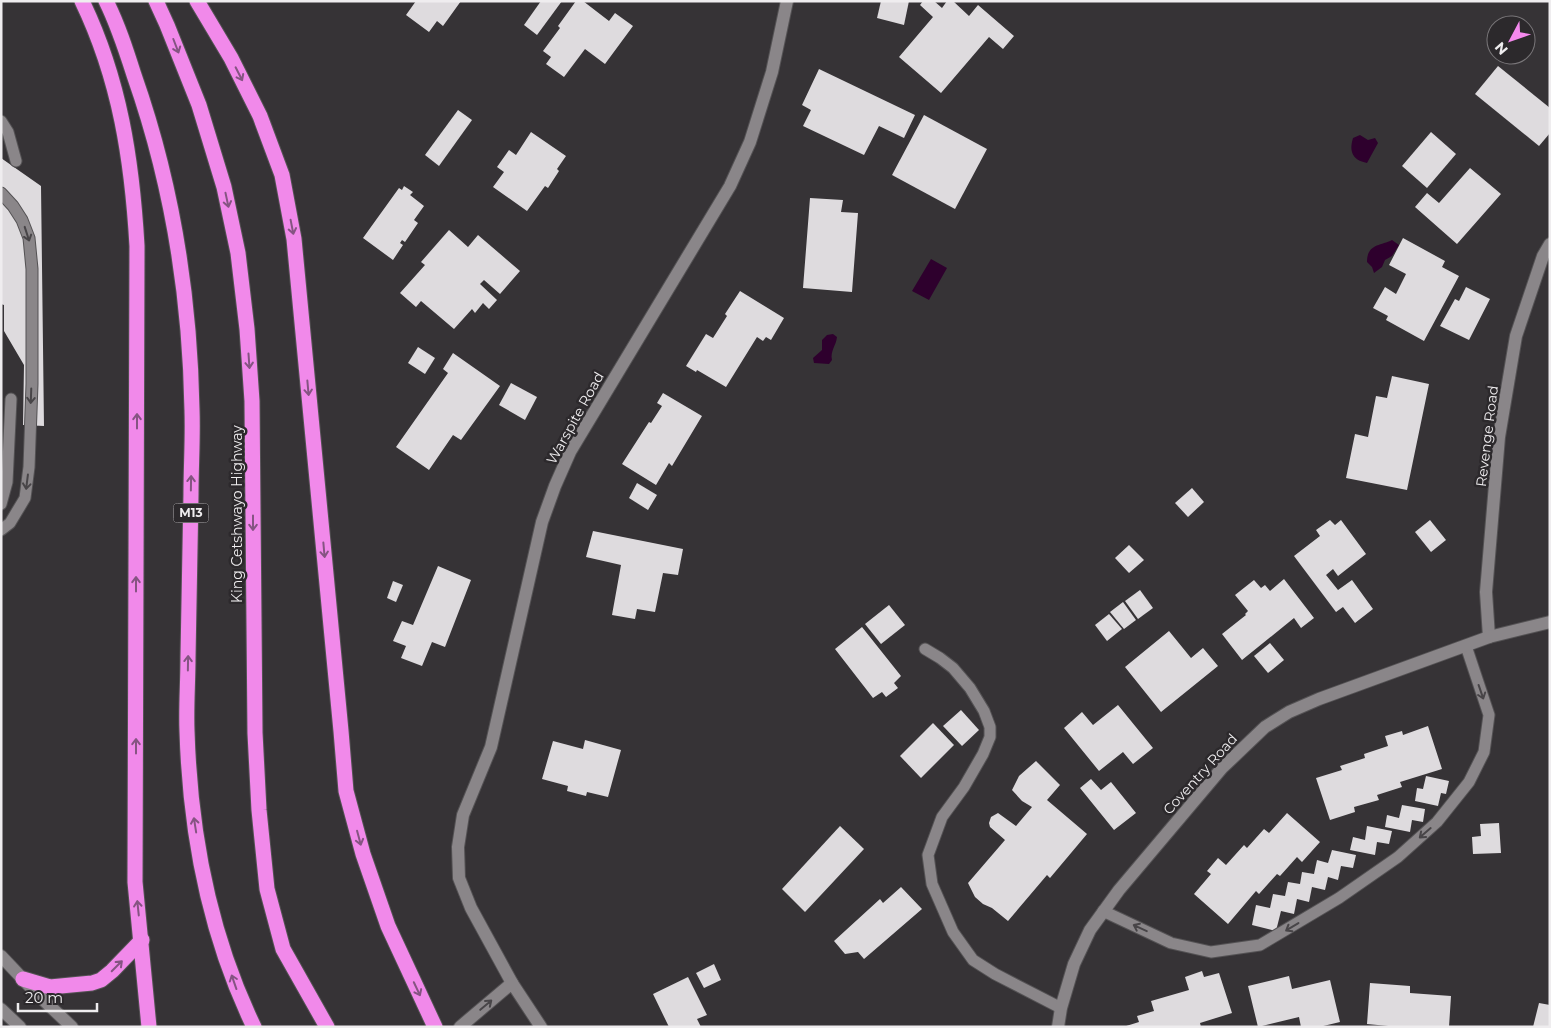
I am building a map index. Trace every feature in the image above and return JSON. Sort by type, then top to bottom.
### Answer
[{"type":"highway","points":[[82,1],[98,34],[112,78],[126,137],[135,200],[137,246],[136,882],[149,1027]]},
{"type":"highway","name":"M13","points":[[106,1],[116,21],[141,94],[161,161],[177,234],[189,333],[192,411],[187,731],[191,798],[204,878],[220,941],[241,1000],[254,1027]]},
{"type":"highway","name":"King Cetshwayo Highway","points":[[156,1],[168,25],[199,105],[224,187],[238,253],[247,329],[252,401],[254,733],[267,889],[284,950],[324,1024]]},
{"type":"highway","points":[[197,1],[231,58],[260,116],[282,175],[294,239],[346,791],[363,854],[388,926],[435,1027]]},
{"type":"highway","points":[[23,980],[50,987],[92,983],[101,980],[142,940]]},
{"type":"street","name":"Warspite Road","points":[[541,1027],[512,983],[468,900],[459,878],[458,847],[463,815],[491,747],[542,522],[554,486],[570,452],[734,177],[750,142],[772,72],[787,1]]},
{"type":"street","name":"Revenge Road","points":[[1489,637],[1486,592],[1499,437],[1516,336],[1540,263],[1550,244]]},
{"type":"street","name":"Coventry Road","points":[[1058,1027],[1061,1008],[1074,964],[1090,930],[1103,911],[1222,768],[1265,727],[1290,712],[1319,699],[1489,637],[1550,622]]},
{"type":"street","points":[[1,956],[72,1027]]},
{"type":"street","points":[[460,1027],[512,983]]},
{"type":"street","points":[[1,1009],[20,1027]]},
{"type":"lane","points":[[1,121],[8,132],[16,161]]},
{"type":"lane","points":[[1,193],[13,206],[29,238],[32,270],[32,384],[29,467],[25,498],[10,523],[1,530]]},
{"type":"lane","points":[[1,504],[8,482],[11,399]]},
{"type":"lane","points":[[1103,911],[1171,943],[1211,952],[1252,947],[1260,945],[1292,927],[1339,898],[1398,857],[1437,822],[1469,782],[1484,752],[1489,715],[1466,646]]},
{"type":"lane","points":[[925,649],[940,658],[970,688],[984,711],[990,727],[990,737],[983,754],[964,786],[942,817],[928,855],[932,884],[953,932],[973,960],[995,974],[1061,1008]]},
{"type":"shaded area","points":[[1360,135],[1368,140],[1375,138],[1378,143],[1367,163],[1355,157],[1351,147],[1353,138]]},
{"type":"shaded area","points":[[1392,240],[1399,245],[1392,256],[1385,260],[1382,267],[1374,273],[1372,267],[1367,262],[1369,252],[1375,246]]},
{"type":"shaded area","points":[[931,259],[947,268],[929,300],[912,291]]},
{"type":"shaded area","points":[[833,334],[837,337],[832,360],[829,364],[814,363],[813,358],[822,350],[822,340],[827,335]]},
{"type":"building","points":[[416,1],[461,1],[443,26],[437,21],[429,32],[406,15]]},
{"type":"building","points":[[541,1],[562,1],[537,35],[524,25]]},
{"type":"building","points":[[576,1],[583,1],[609,21],[615,13],[633,26],[605,64],[585,49],[564,77],[546,64],[551,57],[543,51],[560,28],[558,26]]},
{"type":"building","points":[[881,1],[909,1],[904,25],[877,18]]},
{"type":"building","points":[[923,1],[934,1],[942,8],[947,1],[953,1],[969,16],[978,5],[1014,36],[1003,49],[989,37],[941,93],[899,57],[933,17],[920,5]]},
{"type":"building","points":[[1498,66],[1550,108],[1550,133],[1539,146],[1475,94]]},
{"type":"building","points":[[819,69],[915,115],[904,138],[879,126],[864,155],[803,126],[811,110],[802,105]]},
{"type":"building","points":[[458,110],[472,120],[439,166],[425,155]]},
{"type":"building","points":[[924,115],[987,149],[955,209],[892,175]]},
{"type":"building","points":[[531,132],[566,156],[548,188],[545,186],[527,211],[493,187],[504,172],[497,167],[509,150],[516,155]]},
{"type":"building","points":[[1431,132],[1456,154],[1427,188],[1402,166]]},
{"type":"building","points":[[1,158],[41,186],[44,426],[23,425],[24,365],[4,331],[4,305],[1,304]]},
{"type":"building","points":[[1470,168],[1501,194],[1457,244],[1415,207],[1427,193],[1439,203]]},
{"type":"building","points":[[404,186],[413,192],[410,195],[424,206],[414,220],[418,223],[405,242],[402,240],[400,243],[403,245],[393,260],[363,238],[399,188],[402,190]]},
{"type":"building","points":[[810,198],[843,200],[841,212],[858,213],[852,292],[803,288]]},
{"type":"building","points":[[449,230],[468,247],[478,235],[520,271],[500,294],[484,280],[480,284],[497,300],[489,309],[483,303],[475,313],[472,309],[454,329],[421,301],[416,307],[400,293],[425,265],[421,262]]},
{"type":"building","points":[[1403,238],[1445,261],[1442,267],[1459,276],[1424,341],[1386,320],[1388,316],[1373,308],[1385,287],[1396,294],[1406,274],[1389,265]]},
{"type":"building","points":[[1466,287],[1490,299],[1469,340],[1440,326],[1455,299],[1459,301]]},
{"type":"building","points":[[740,291],[784,318],[771,340],[766,337],[763,341],[757,337],[726,387],[697,370],[696,372],[686,366],[706,334],[713,338],[727,316],[725,314]]},
{"type":"building","points":[[418,347],[435,358],[425,374],[408,363]]},
{"type":"building","points":[[453,353],[500,386],[461,440],[453,435],[429,470],[396,447],[448,373],[443,369]]},
{"type":"building","points":[[1392,376],[1429,384],[1407,490],[1346,478],[1355,434],[1368,437],[1376,396],[1387,398]]},
{"type":"building","points":[[511,383],[537,397],[525,420],[499,405]]},
{"type":"building","points":[[663,393],[702,416],[672,466],[669,463],[656,485],[622,464],[649,422],[651,423],[662,406],[657,403]]},
{"type":"building","points":[[637,483],[657,495],[648,510],[629,498]]},
{"type":"building","points":[[1192,488],[1204,502],[1188,517],[1175,503]]},
{"type":"building","points":[[1330,520],[1335,525],[1341,520],[1366,554],[1338,576],[1333,569],[1326,575],[1338,590],[1352,580],[1373,609],[1355,623],[1343,607],[1336,612],[1294,556],[1320,536],[1316,530]]},
{"type":"building","points":[[1430,520],[1446,540],[1431,552],[1415,532]]},
{"type":"building","points":[[593,531],[683,549],[678,575],[663,573],[655,612],[637,609],[635,619],[612,615],[621,565],[586,557]]},
{"type":"building","points":[[1129,545],[1144,560],[1129,573],[1115,558]]},
{"type":"building","points":[[438,566],[471,580],[445,647],[432,642],[422,666],[401,658],[406,646],[393,641],[402,621],[413,625]]},
{"type":"building","points":[[1284,579],[1314,618],[1301,628],[1294,618],[1242,660],[1222,634],[1246,615],[1248,611],[1235,595],[1254,580],[1261,588],[1265,585],[1270,591]]},
{"type":"building","points":[[393,581],[403,585],[396,602],[387,598]]},
{"type":"building","points":[[1140,590],[1153,608],[1138,619],[1125,601]]},
{"type":"building","points":[[1123,602],[1136,620],[1124,629],[1110,612]]},
{"type":"building","points":[[889,605],[905,625],[881,644],[865,624]]},
{"type":"building","points":[[1109,614],[1122,629],[1107,641],[1095,625]]},
{"type":"building","points":[[862,627],[901,676],[894,683],[898,688],[886,697],[882,692],[873,698],[835,649]]},
{"type":"building","points":[[1169,631],[1191,658],[1203,648],[1218,666],[1161,712],[1125,667]]},
{"type":"building","points":[[1270,643],[1284,660],[1268,673],[1254,656]]},
{"type":"building","points":[[1118,705],[1153,748],[1133,764],[1123,752],[1099,771],[1064,728],[1082,712],[1093,725]]},
{"type":"building","points":[[961,710],[979,730],[962,746],[943,726]]},
{"type":"building","points":[[933,723],[954,745],[921,778],[900,756]]},
{"type":"building","points":[[1428,726],[1442,769],[1400,782],[1402,787],[1377,795],[1379,800],[1354,807],[1355,812],[1330,820],[1316,778],[1342,770],[1340,766],[1365,758],[1364,754],[1388,746],[1385,736],[1402,731],[1403,735]]},
{"type":"building","points":[[585,740],[621,750],[608,797],[587,792],[586,796],[567,791],[568,786],[542,779],[553,741],[583,749]]},
{"type":"building","points":[[1036,761],[1060,785],[1047,800],[1087,834],[1050,878],[1047,875],[1008,921],[975,897],[968,883],[1005,840],[990,827],[991,817],[998,813],[1016,826],[1032,807],[1022,801],[1012,790],[1019,776]]},
{"type":"building","points":[[1426,776],[1449,781],[1446,794],[1441,793],[1438,806],[1415,801],[1417,788],[1423,789]]},
{"type":"building","points":[[1091,779],[1101,790],[1111,782],[1136,813],[1114,830],[1080,788]]},
{"type":"building","points":[[1402,805],[1425,809],[1423,822],[1412,820],[1410,832],[1385,827],[1387,815],[1399,818]]},
{"type":"building","points":[[1287,813],[1320,842],[1302,862],[1297,857],[1280,876],[1277,874],[1259,894],[1256,891],[1228,924],[1194,894],[1211,874],[1207,871],[1218,858],[1226,865],[1244,845],[1247,848],[1264,829],[1269,833]]},
{"type":"building","points":[[1499,823],[1501,853],[1473,854],[1472,837],[1481,836],[1480,824]]},
{"type":"building","points":[[840,826],[864,849],[805,912],[782,889]]},
{"type":"building","points":[[1367,826],[1392,831],[1389,844],[1377,842],[1375,855],[1350,850],[1353,837],[1365,840]]},
{"type":"building","points":[[1332,850],[1356,855],[1353,868],[1341,866],[1338,880],[1328,877],[1325,890],[1312,887],[1309,902],[1297,899],[1294,914],[1281,911],[1276,931],[1252,925],[1256,905],[1270,908],[1273,894],[1285,896],[1288,882],[1300,884],[1302,872],[1314,874],[1317,860],[1328,863]]},
{"type":"building","points":[[901,887],[922,909],[864,959],[858,952],[845,954],[834,941],[880,899],[883,903]]},
{"type":"building","points":[[714,964],[721,980],[704,988],[696,973]]},
{"type":"building","points":[[1202,971],[1204,977],[1219,973],[1232,1013],[1200,1023],[1201,1027],[1123,1027],[1139,1022],[1137,1016],[1154,1011],[1151,1001],[1189,990],[1185,977]]},
{"type":"building","points":[[1289,976],[1292,989],[1330,980],[1340,1022],[1319,1027],[1301,1027],[1299,1017],[1258,1027],[1248,986]]},
{"type":"building","points":[[688,977],[707,1015],[697,1019],[701,1027],[669,1027],[653,994]]},
{"type":"building","points":[[1370,983],[1410,986],[1410,993],[1451,996],[1449,1027],[1399,1027],[1367,1024]]},
{"type":"building","points":[[1539,1003],[1550,1005],[1550,1027],[1533,1027]]}]
